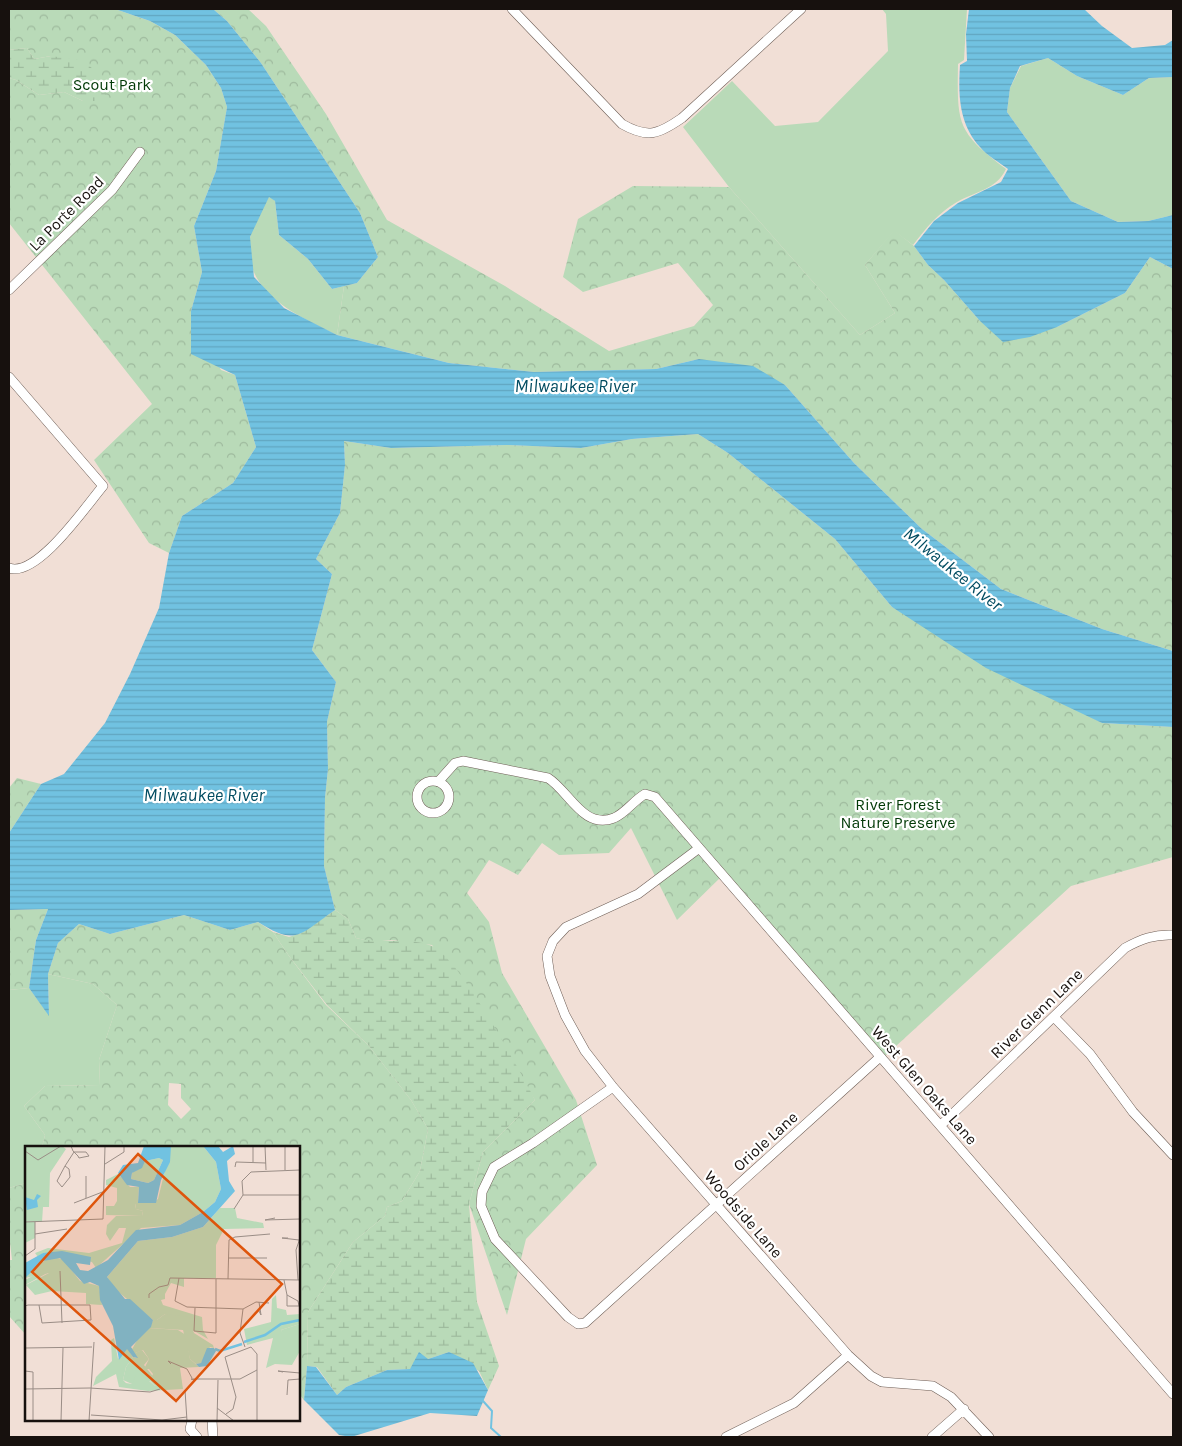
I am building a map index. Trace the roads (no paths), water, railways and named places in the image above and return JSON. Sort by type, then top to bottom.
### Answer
[{"type":"street","points":[[512,9],[622,124],[634,131],[648,133],[661,132],[682,118],[801,9]]},
{"type":"street","name":"La Porte Road","points":[[9,290],[112,190],[140,152]]},
{"type":"street","points":[[9,377],[103,486],[41,559],[26,568],[11,569]]},
{"type":"street","name":"West Glen Oaks Lane","points":[[438,782],[455,762],[463,761],[548,778],[559,785],[589,818],[602,820],[613,819],[645,794],[655,797],[698,849],[1173,1394]]},
{"type":"street","name":"Woodside Lane","points":[[698,849],[638,894],[566,927],[553,941],[548,956],[556,996],[574,1035],[613,1087],[848,1355],[871,1376],[882,1382],[933,1386],[951,1397],[989,1437]]},
{"type":"street","name":"River Glenn Lane","points":[[940,1125],[1125,948],[1140,940],[1159,935],[1173,935]]},
{"type":"street","points":[[1054,1018],[1090,1054],[1133,1112],[1173,1155]]},
{"type":"street","name":"Oriole Lane","points":[[613,1087],[533,1143],[494,1167],[482,1192],[481,1206],[495,1239],[568,1317],[578,1324],[586,1323],[880,1057]]},
{"type":"street","points":[[726,1437],[790,1406],[848,1355]]},
{"type":"street","points":[[932,1437],[964,1409]]},
{"type":"street","points":[[192,1421],[190,1429],[197,1437]]},
{"type":"street","points":[[212,1421],[213,1437]]},
{"type":"water","name":"Milwaukee River","points":[[115,9],[213,9],[227,21],[261,63],[360,213],[378,257],[357,283],[332,289],[308,259],[279,235],[275,201],[269,197],[250,237],[254,277],[284,308],[337,335],[449,363],[534,372],[656,369],[699,359],[753,366],[785,385],[854,463],[922,529],[1001,589],[1102,629],[1173,651],[1173,727],[1102,723],[986,668],[892,607],[835,539],[728,453],[698,434],[632,439],[581,448],[507,445],[391,448],[344,441],[345,465],[340,513],[316,559],[332,574],[312,650],[336,682],[327,722],[328,769],[325,798],[324,866],[335,910],[306,931],[290,936],[271,930],[258,922],[230,930],[184,915],[110,934],[79,924],[58,943],[48,974],[49,1016],[29,988],[36,940],[48,909],[9,910],[9,833],[41,784],[64,774],[105,723],[130,674],[159,608],[169,553],[182,516],[233,483],[256,447],[235,375],[191,354],[191,311],[202,272],[194,226],[216,171],[227,107],[221,88],[206,65],[175,35],[150,21]]},
{"type":"water","points":[[969,9],[1084,9],[1102,26],[1132,48],[1165,45],[1173,40],[1173,77],[1149,78],[1123,95],[1077,76],[1048,58],[1020,66],[1010,88],[1007,112],[1071,201],[1118,222],[1148,221],[1173,215],[1173,269],[1150,257],[1125,293],[1057,327],[1030,337],[1003,342],[980,321],[944,280],[928,265],[914,246],[934,221],[958,203],[1001,182],[1008,169],[980,147],[968,129],[961,109],[960,65],[967,61],[966,34]]},
{"type":"water","points":[[419,1352],[428,1359],[449,1352],[473,1363],[488,1390],[477,1416],[430,1413],[351,1437],[339,1435],[304,1400],[307,1366],[316,1367],[337,1395],[346,1387],[387,1370],[410,1369]]},
{"type":"waterway","points":[[483,1401],[492,1411],[491,1428],[501,1437]]},
{"type":"park label","name":"Scout Park","points":[[112,84]]},
{"type":"park label","name":"River Forest Nature Preserve","points":[[898,813]]}]
